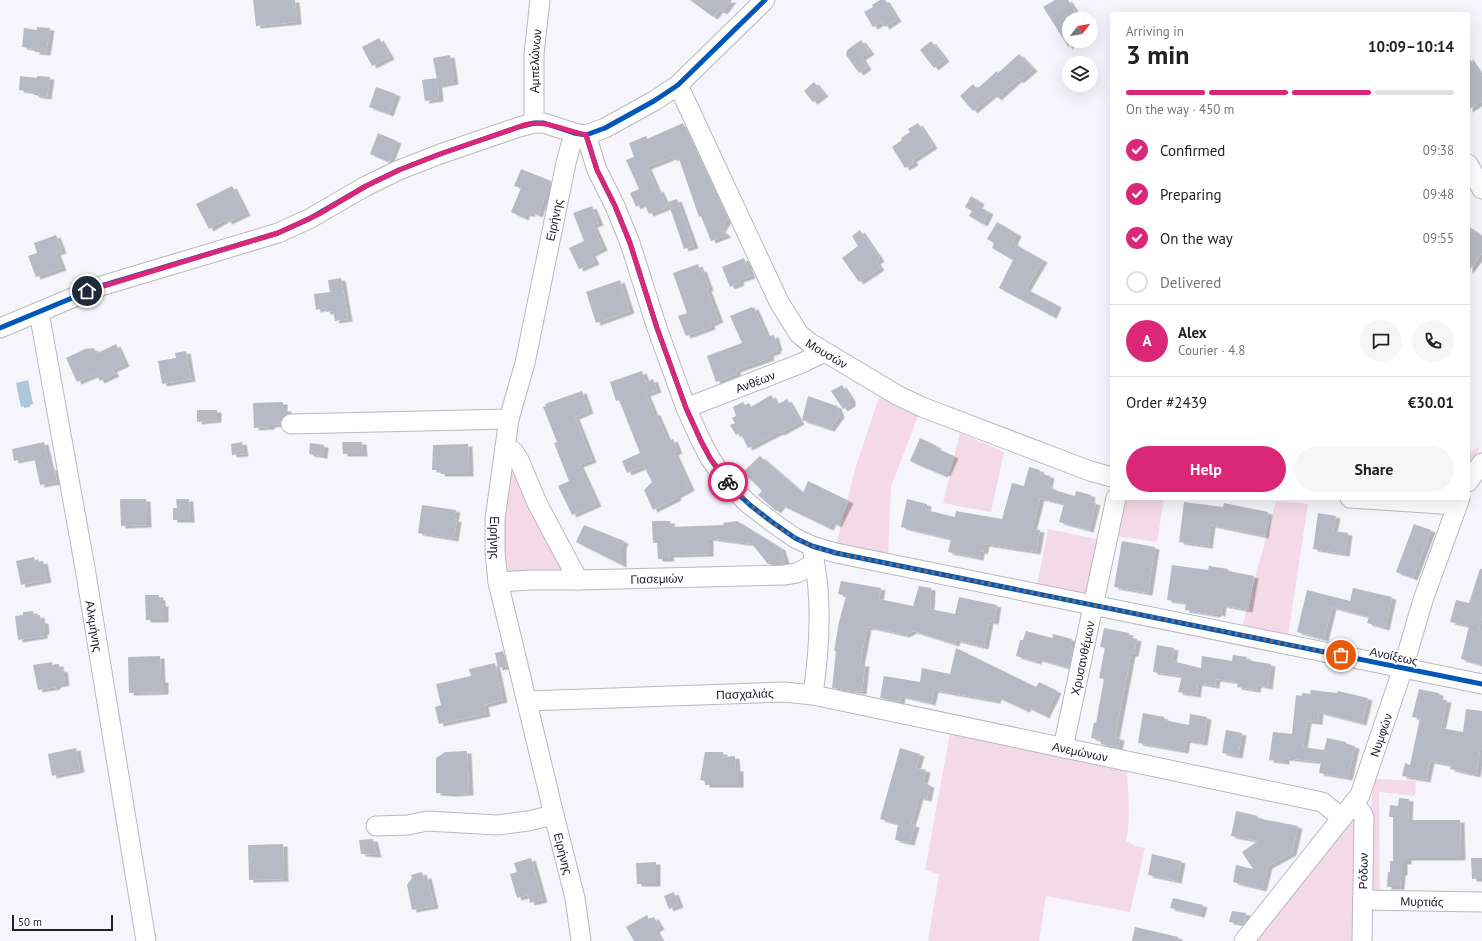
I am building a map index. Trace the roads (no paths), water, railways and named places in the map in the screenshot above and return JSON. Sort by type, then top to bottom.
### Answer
[{"type":"street","name":"Αμπελώνων","points":[[534,123],[534,54],[540,0]]},
{"type":"street","points":[[0,328],[101,286],[278,233],[314,217],[366,186],[399,170],[519,127],[534,123],[549,124],[580,134],[605,128],[640,110],[678,85],[765,0]]},
{"type":"street","name":"Μουσών","points":[[678,85],[779,302],[799,334],[824,352],[897,395],[922,407],[1090,471],[1110,476]]},
{"type":"street","name":"Ανοίξεως","points":[[580,134],[615,206],[630,243],[657,328],[686,408],[710,458],[735,491],[750,505],[795,538],[813,555],[836,553],[1482,684]]},
{"type":"street","name":"Ειρήνης","points":[[580,134],[564,171],[525,363],[509,419],[495,519],[495,544],[498,582],[575,898],[581,941]]},
{"type":"street","points":[[1470,168],[1482,189]]},
{"type":"street","points":[[1470,183],[1482,192]]},
{"type":"street","name":"Αλκμήνης","points":[[39,312],[86,568],[146,941]]},
{"type":"street","name":"Ανθέων","points":[[686,408],[802,363],[824,352]]},
{"type":"street","points":[[291,424],[509,419]]},
{"type":"street","points":[[505,446],[514,452],[519,460],[542,513],[578,580]]},
{"type":"street","name":"Χρυσανθέμων","points":[[1063,748],[1116,500]]},
{"type":"street","points":[[1404,500],[1459,502]]},
{"type":"street","name":"Νυμφών","points":[[1244,941],[1348,811],[1362,789],[1403,668],[1423,600],[1459,502]]},
{"type":"street","points":[[813,555],[818,589],[819,644],[813,695]]},
{"type":"street","name":"Γιασεμιών","points":[[498,582],[784,575],[807,569],[813,555]]},
{"type":"street","name":"Πασχαλιάς","points":[[527,701],[784,692],[813,695]]},
{"type":"street","name":"Ανεμώνων","points":[[813,695],[1322,802],[1348,811]]},
{"type":"street","name":"Ρόδων","points":[[1348,811],[1362,813],[1364,818],[1362,941]]},
{"type":"street","points":[[376,826],[408,825],[427,821],[497,825],[528,821],[554,815]]},
{"type":"street","name":"Μυρτιάς","points":[[1363,900],[1482,902]]},
{"type":"water","points":[[28,380],[33,404],[30,405],[30,407],[24,408],[24,406],[21,407],[16,383]]}]
